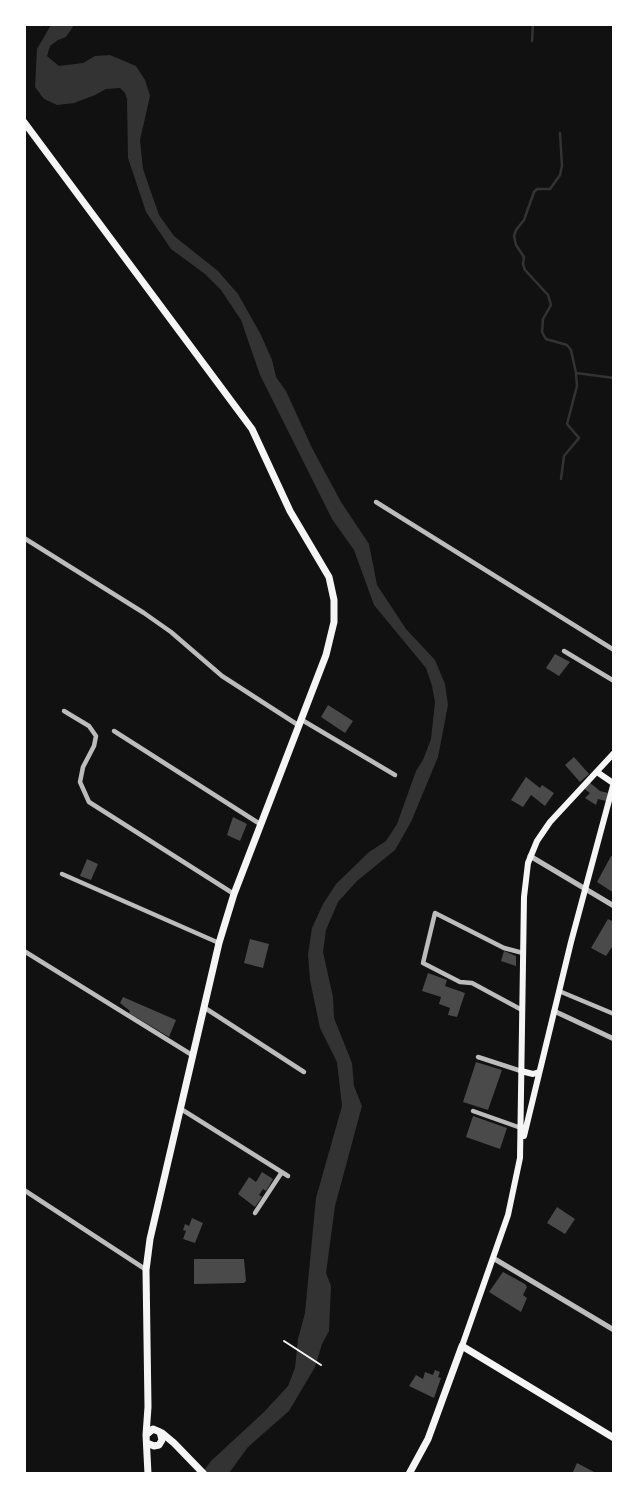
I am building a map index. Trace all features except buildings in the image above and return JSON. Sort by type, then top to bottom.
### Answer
[{"type":"main road","points":[[24,122],[246,419],[297,524],[329,577],[334,600],[332,636],[234,894],[219,943],[150,1239],[146,1270],[148,1469]]},
{"type":"main road","points":[[521,1148],[524,885],[530,856],[557,813],[614,753]]},
{"type":"main road","points":[[409,1474],[428,1439],[511,1203],[539,1072],[613,782],[597,772]]},
{"type":"main road","points":[[521,1071],[533,1074],[539,1072]]},
{"type":"main road","points":[[462,1346],[614,1438]]},
{"type":"main road","points":[[148,1407],[162,1440],[148,1469]]},
{"type":"main road","points":[[146,1439],[151,1430],[159,1432],[204,1474]]},
{"type":"main road","points":[[146,1439],[158,1445],[181,1450]]},
{"type":"street","points":[[376,502],[614,650]]},
{"type":"street","points":[[24,538],[151,617],[222,677],[394,775]]},
{"type":"street","points":[[564,651],[614,681]]},
{"type":"street","points":[[64,711],[89,726],[96,736],[80,782],[89,802],[234,894]]},
{"type":"street","points":[[114,731],[261,824]]},
{"type":"street","points":[[530,856],[614,906]]},
{"type":"street","points":[[62,874],[219,943]]},
{"type":"street","points":[[522,1010],[472,983],[460,982],[423,963],[435,913],[504,948],[523,953]]},
{"type":"street","points":[[24,951],[193,1055]]},
{"type":"street","points":[[559,991],[614,1014]]},
{"type":"street","points":[[204,1007],[304,1072]]},
{"type":"street","points":[[554,1011],[614,1039]]},
{"type":"street","points":[[478,1057],[521,1071]]},
{"type":"street","points":[[181,1109],[288,1176]]},
{"type":"street","points":[[473,1111],[522,1128]]},
{"type":"street","points":[[255,1213],[282,1172]]},
{"type":"street","points":[[24,1190],[146,1270]]},
{"type":"street","points":[[493,1258],[614,1330]]},
{"type":"path","points":[[284,1341],[321,1365]]},
{"type":"shaded area","points":[[51,25],[74,25],[66,37],[50,46],[47,56],[59,66],[83,63],[95,56],[110,55],[136,66],[145,80],[150,96],[140,140],[143,169],[159,215],[174,236],[218,271],[238,294],[261,335],[276,377],[286,391],[312,448],[341,502],[369,544],[377,585],[406,629],[435,660],[445,684],[448,705],[438,757],[411,822],[395,850],[357,881],[338,902],[326,930],[323,952],[333,997],[334,1018],[352,1063],[354,1086],[362,1106],[335,1206],[326,1273],[331,1286],[329,1331],[315,1367],[289,1411],[248,1447],[229,1473],[202,1473],[288,1386],[295,1368],[298,1339],[305,1313],[316,1198],[342,1106],[337,1062],[320,1028],[310,980],[308,954],[312,928],[336,884],[369,852],[386,841],[397,824],[431,739],[435,702],[426,668],[374,605],[354,550],[332,519],[260,375],[241,320],[221,290],[205,274],[171,249],[146,212],[128,158],[125,93],[120,88],[106,89],[74,103],[57,105],[44,99],[35,87],[37,49]]},
{"type":"waterway","points":[[532,41],[533,24]]},
{"type":"waterway","points":[[560,133],[560,175],[550,189],[537,189],[534,192],[524,220],[514,236],[524,257],[525,270],[548,295],[551,305],[543,319],[542,332],[546,339],[567,345],[571,350],[576,373],[614,378]]},
{"type":"waterway","points":[[561,479],[564,456],[579,438],[567,424],[577,386],[576,373]]}]
